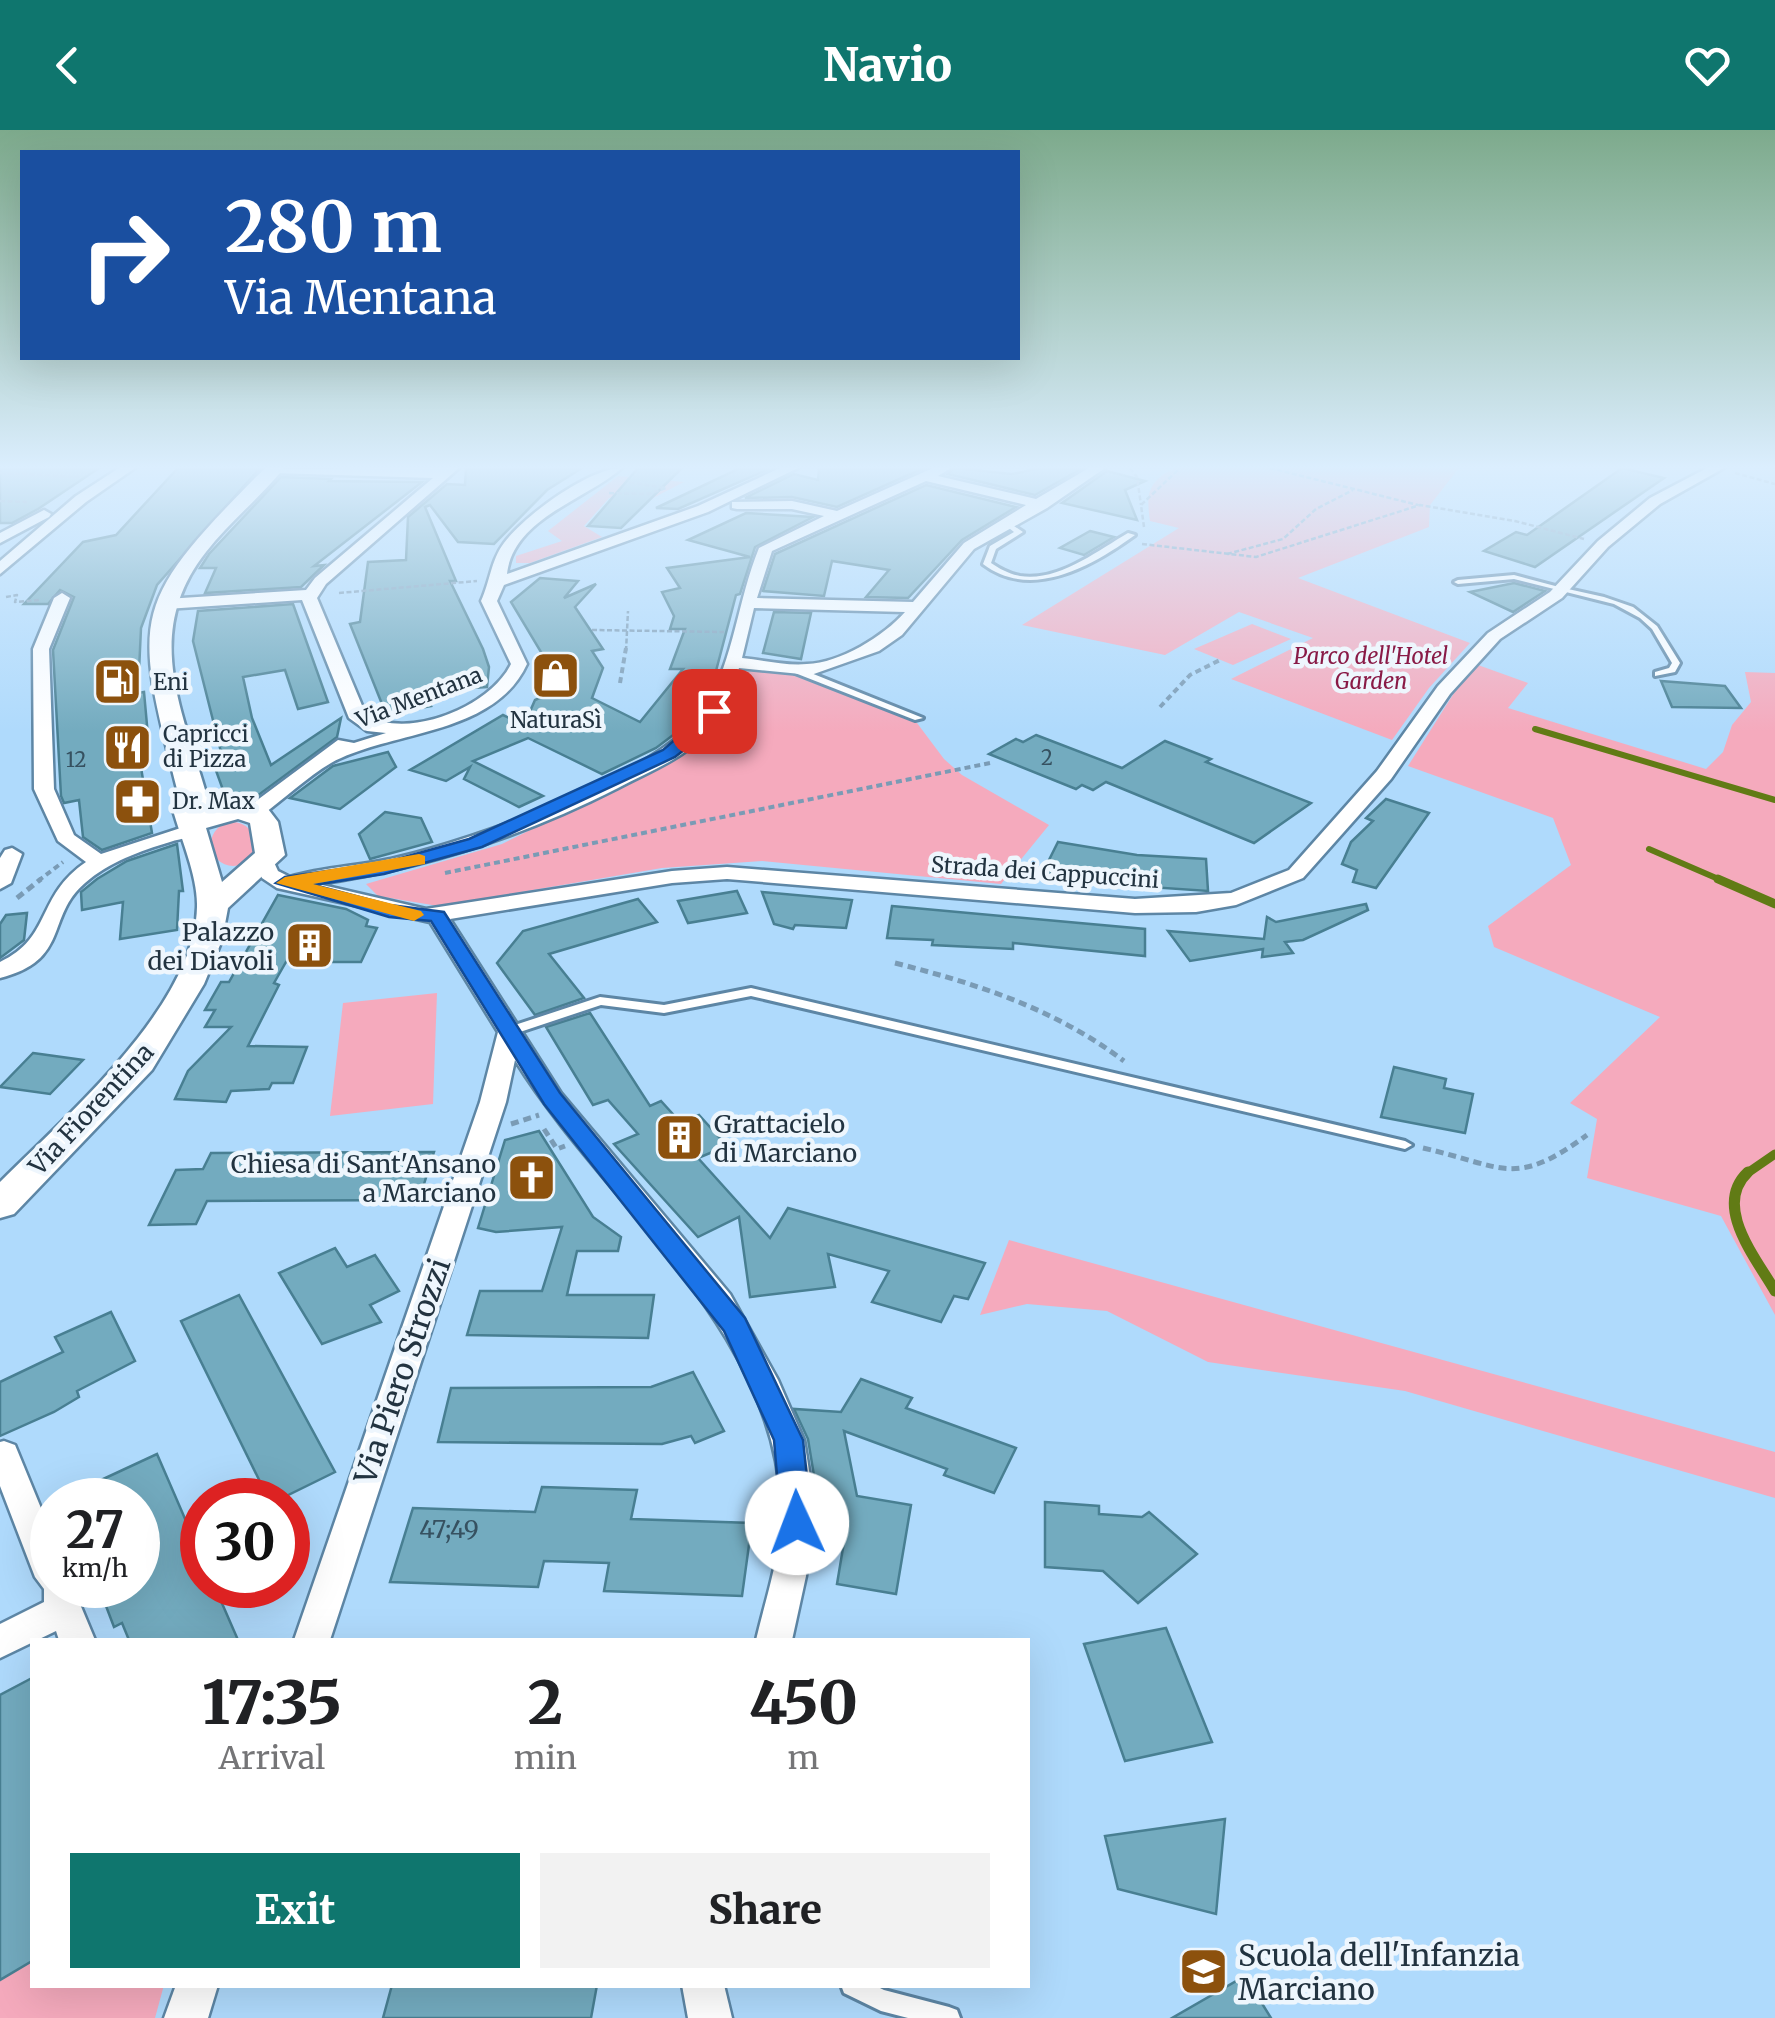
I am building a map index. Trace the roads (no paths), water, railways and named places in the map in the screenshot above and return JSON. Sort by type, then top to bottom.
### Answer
[{"type":"main road","points":[[193,556],[166,604],[159,654],[193,797],[187,810],[208,822],[255,811],[264,822],[270,850],[269,871]]},
{"type":"main road","points":[[208,822],[205,870],[213,905],[269,871]]},
{"type":"main road","points":[[205,870],[227,874],[269,871]]},
{"type":"main road","name":"Via Fiorentina","points":[[0,1205],[124,1080],[176,1009],[206,940],[213,905]]},
{"type":"street","points":[[166,604],[309,595],[353,556]]},
{"type":"street","points":[[490,581],[506,556]]},
{"type":"street","points":[[490,581],[564,556]]},
{"type":"street","points":[[269,871],[353,875],[456,850],[656,760],[688,741],[720,700],[766,556]]},
{"type":"street","points":[[732,662],[798,670],[828,667],[873,647],[896,632],[960,556]]},
{"type":"street","name":"Strada dei Cappuccini","points":[[269,871],[389,911],[437,916],[710,874],[1135,906],[1196,906],[1248,896],[1280,884],[1303,868],[1384,775],[1470,661],[1494,636],[1561,589],[1592,556]]},
{"type":"street","name":"Via Mentana","points":[[335,756],[490,700],[516,675],[517,660],[489,601],[490,581]]},
{"type":"street","points":[[255,811],[335,756],[354,732],[358,718],[310,610],[309,595]]},
{"type":"street","points":[[55,599],[41,648],[45,794],[54,820],[73,846],[98,864]]},
{"type":"street","points":[[749,603],[916,607]]},
{"type":"street","points":[[358,718],[379,728],[418,726]]},
{"type":"street","points":[[0,971],[42,946],[64,894],[98,864],[208,822]]},
{"type":"street","points":[[6,892],[12,854]]},
{"type":"street","points":[[437,916],[539,1078],[720,1302],[783,1424],[798,1507],[789,1576],[774,1638]]},
{"type":"street","name":"Via Piero Strozzi","points":[[313,1638],[498,1111],[510,1031]]},
{"type":"street","points":[[498,1111],[539,1078]]},
{"type":"street","points":[[4,1454],[30,1521]]},
{"type":"street","points":[[0,1642],[54,1608]]},
{"type":"street","points":[[186,2018],[196,1988]]},
{"type":"street","points":[[705,1988],[710,2018]]},
{"type":"lane","points":[[990,556],[987,564],[1034,581],[1050,578],[1092,556]]},
{"type":"lane","points":[[1458,582],[1514,577],[1636,609],[1650,620],[1676,663],[1672,670],[1658,674]]},
{"type":"lane","points":[[798,670],[918,718]]},
{"type":"lane","points":[[510,1031],[600,1001],[664,1009],[751,992],[1161,1091],[1405,1145]]},
{"type":"lane","points":[[858,1988],[881,2000],[949,2018]]},
{"type":"waterway","points":[[1535,729],[1775,800]]},
{"type":"waterway","points":[[1649,849],[1723,881]]},
{"type":"waterway","points":[[1718,879],[1775,904]]},
{"type":"waterway","points":[[1747,1173],[1775,1154]]},
{"type":"waterway","points":[[1747,1173],[1734,1200],[1736,1216],[1749,1248],[1775,1291]]},
{"type":"place","name":"NaturaSì","points":[[556,676]]},
{"type":"place","name":"Eni","points":[[118,682]]},
{"type":"place","name":"Capricci di Pizza","points":[[128,747]]},
{"type":"place","name":"Dr. Max","points":[[137,801]]},
{"type":"place","name":"Palazzo dei Diavoli","points":[[309,946]]},
{"type":"place","name":"Grattacielo di Marciano","points":[[679,1138]]},
{"type":"place","name":"Chiesa di Sant'Ansano a Marciano","points":[[531,1178]]},
{"type":"place","name":"Scuola dell'Infanzia Marciano","points":[[1203,1972]]},
{"type":"park label","name":"Parco dell'Hotel Garden","points":[[1371,668]]}]
